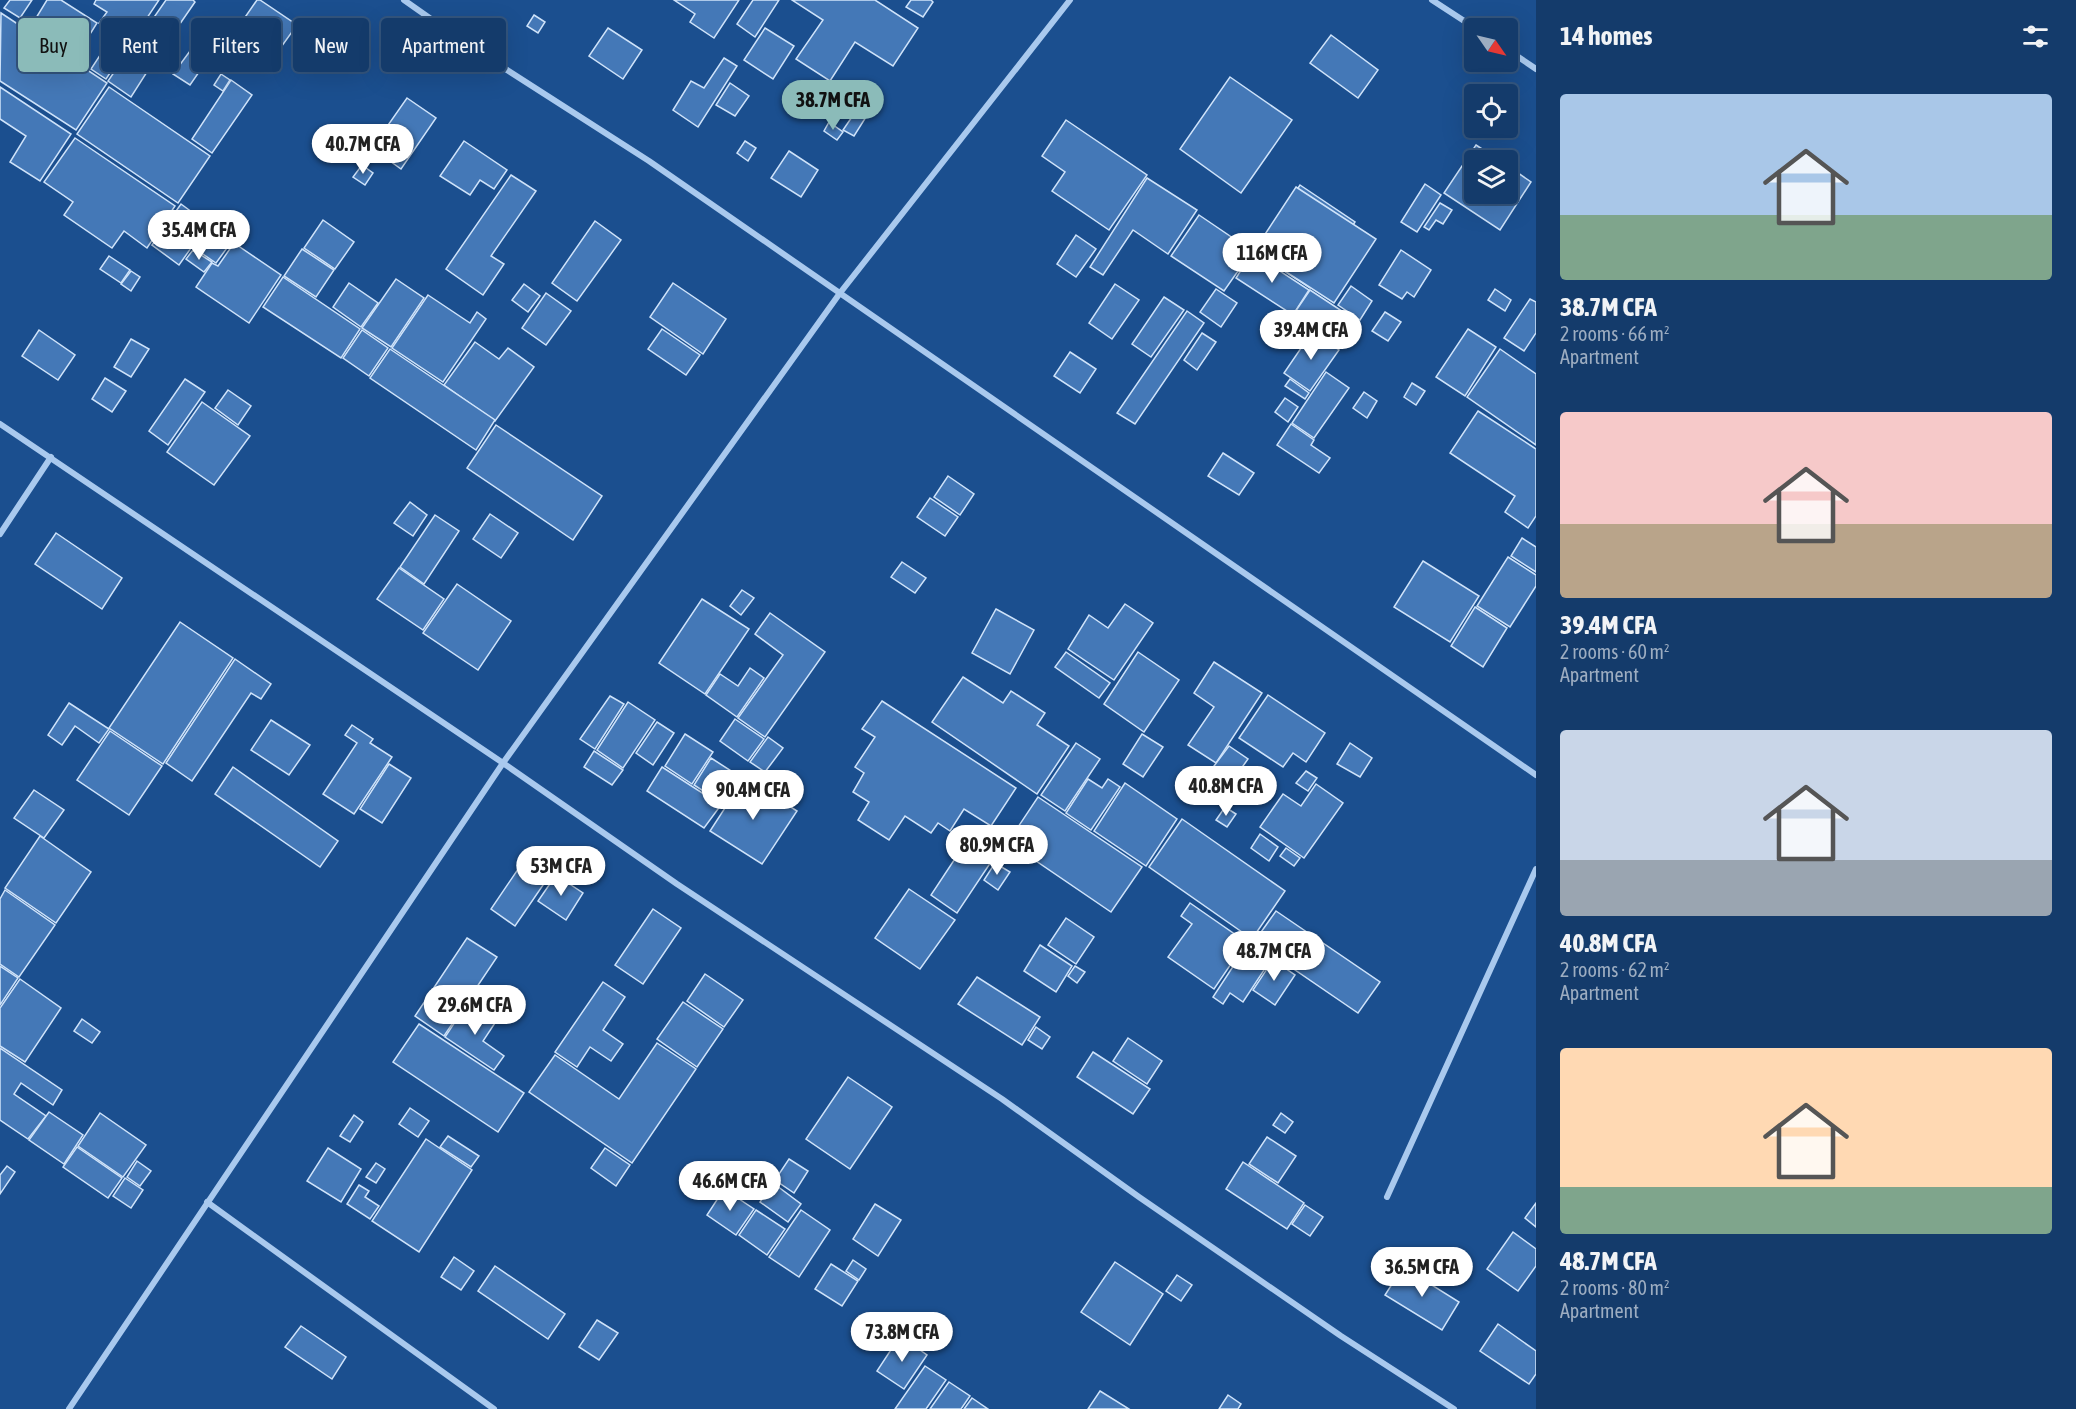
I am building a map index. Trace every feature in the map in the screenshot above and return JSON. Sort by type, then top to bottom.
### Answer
[{"type":"street","points":[[404,0],[468,45],[649,161],[1536,775]]},
{"type":"street","points":[[69,1409],[503,763],[840,293],[1070,0]]},
{"type":"street","points":[[1432,0],[1464,21]]},
{"type":"street","points":[[1518,57],[1536,69]]},
{"type":"street","points":[[0,424],[503,763],[677,884],[1002,1099],[1139,1197],[1454,1409]]},
{"type":"street","points":[[0,534],[51,458]]},
{"type":"street","points":[[1387,1197],[1536,869]]},
{"type":"street","points":[[207,1202],[494,1409]]},
{"type":"building","points":[[10,0],[32,0],[20,18],[4,8]]},
{"type":"building","points":[[47,0],[61,0],[97,23],[89,36],[89,18],[36,18]]},
{"type":"building","points":[[96,0],[159,0],[147,18],[103,18],[107,12],[94,4]]},
{"type":"building","points":[[166,0],[193,0],[195,2],[179,25],[179,18],[153,18]]},
{"type":"building","points":[[257,0],[260,0],[293,22],[293,31],[281,47],[281,18],[244,18]]},
{"type":"building","points":[[674,0],[739,0],[714,38],[690,22],[695,14]]},
{"type":"building","points":[[753,0],[779,0],[755,37],[737,24]]},
{"type":"building","points":[[792,0],[875,0],[918,28],[893,66],[855,42],[830,81],[796,59],[823,20]]},
{"type":"building","points":[[911,0],[931,0],[933,2],[923,17],[906,7]]},
{"type":"building","points":[[1,13],[18,24],[18,72],[89,71],[107,83],[76,130],[0,81]]},
{"type":"building","points":[[534,15],[545,22],[538,33],[527,26]]},
{"type":"building","points":[[608,28],[642,50],[623,79],[589,56]]},
{"type":"building","points":[[765,28],[794,46],[773,79],[744,60]]},
{"type":"building","points":[[1331,35],[1378,70],[1358,98],[1310,63]]},
{"type":"building","points":[[191,52],[191,72],[199,72],[190,85],[173,74],[179,72],[179,66]]},
{"type":"building","points":[[101,54],[101,72],[111,72],[106,79],[91,69]]},
{"type":"building","points":[[724,58],[737,66],[698,127],[673,110],[691,81],[704,88]]},
{"type":"building","points":[[114,72],[147,72],[131,97],[108,81]]},
{"type":"building","points":[[221,74],[230,80],[223,91],[214,85]]},
{"type":"building","points":[[1230,77],[1292,120],[1241,193],[1180,149]]},
{"type":"building","points":[[231,80],[252,95],[212,153],[192,139]]},
{"type":"building","points":[[730,83],[749,96],[735,116],[716,105]]},
{"type":"building","points":[[0,87],[71,134],[40,181],[10,162],[26,136],[0,119]]},
{"type":"building","points":[[109,87],[210,156],[178,203],[77,134]]},
{"type":"building","points":[[859,87],[875,98],[864,113],[840,98],[847,88],[855,93]]},
{"type":"building","points":[[407,98],[436,118],[401,169],[372,148]]},
{"type":"building","points":[[856,111],[866,117],[854,136],[843,130]]},
{"type":"building","points":[[1066,120],[1147,175],[1109,230],[1052,191],[1065,172],[1042,156]]},
{"type":"building","points":[[829,122],[843,132],[837,140],[824,131]]},
{"type":"building","points":[[75,138],[175,206],[147,248],[124,231],[112,248],[64,215],[73,202],[44,182]]},
{"type":"building","points":[[464,141],[507,170],[494,189],[480,180],[470,195],[440,176]]},
{"type":"building","points":[[745,141],[756,148],[748,161],[737,153]]},
{"type":"building","points":[[1476,145],[1484,150],[1473,150]]},
{"type":"building","points":[[789,151],[818,170],[801,197],[771,178]]},
{"type":"building","points":[[1464,163],[1464,204],[1517,204],[1500,230],[1444,193]]},
{"type":"building","points":[[362,165],[373,173],[365,185],[353,177]]},
{"type":"building","points":[[1518,173],[1531,182],[1518,202]]},
{"type":"building","points":[[511,175],[536,191],[491,256],[504,264],[483,295],[446,269]]},
{"type":"building","points":[[1147,178],[1197,210],[1168,254],[1133,230],[1103,275],[1090,267]]},
{"type":"building","points":[[1425,184],[1441,195],[1417,232],[1401,222]]},
{"type":"building","points":[[1300,185],[1355,222],[1310,288],[1255,252]]},
{"type":"building","points":[[1296,187],[1376,239],[1334,303],[1254,251]]},
{"type":"building","points":[[1440,203],[1452,210],[1443,224],[1436,220],[1429,230],[1424,227]]},
{"type":"building","points":[[181,204],[208,224],[179,265],[152,245]]},
{"type":"building","points":[[1199,215],[1252,251],[1224,291],[1171,256]]},
{"type":"building","points":[[323,220],[354,242],[335,269],[304,248]]},
{"type":"building","points":[[595,221],[621,240],[577,301],[552,283]]},
{"type":"building","points":[[210,225],[232,241],[216,263],[194,248]]},
{"type":"building","points":[[1076,235],[1096,249],[1076,277],[1057,264]]},
{"type":"building","points":[[234,243],[281,275],[249,323],[196,287],[212,263],[218,266]]},
{"type":"building","points":[[302,249],[334,270],[316,297],[284,276]]},
{"type":"building","points":[[193,250],[212,262],[204,272],[186,259]]},
{"type":"building","points":[[1401,250],[1431,270],[1414,297],[1407,292],[1402,299],[1379,285]]},
{"type":"building","points":[[1252,253],[1309,290],[1293,315],[1236,278]]},
{"type":"building","points":[[109,256],[130,270],[121,283],[100,269]]},
{"type":"building","points":[[131,271],[140,277],[131,291],[121,284]]},
{"type":"building","points":[[283,277],[360,329],[341,358],[263,307]]},
{"type":"building","points":[[396,279],[424,298],[391,347],[362,328]]},
{"type":"building","points":[[349,283],[378,303],[361,327],[333,307]]},
{"type":"building","points":[[673,283],[726,319],[703,354],[650,317]]},
{"type":"building","points":[[524,284],[540,296],[528,312],[512,300]]},
{"type":"building","points":[[1115,284],[1139,300],[1112,339],[1089,323]]},
{"type":"building","points":[[1351,286],[1372,301],[1360,320],[1338,305]]},
{"type":"building","points":[[1216,289],[1237,303],[1221,327],[1200,312]]},
{"type":"building","points":[[1495,289],[1511,300],[1505,311],[1488,300]]},
{"type":"building","points":[[1310,290],[1357,321],[1341,347],[1293,315]]},
{"type":"building","points":[[546,293],[571,311],[546,345],[522,328]]},
{"type":"building","points":[[428,295],[470,323],[477,312],[486,319],[443,382],[392,348]]},
{"type":"building","points":[[1164,297],[1184,310],[1151,357],[1132,344]]},
{"type":"building","points":[[1530,299],[1536,302],[1536,333],[1524,351],[1504,338]]},
{"type":"building","points":[[1187,311],[1204,323],[1135,424],[1117,413]]},
{"type":"building","points":[[1385,312],[1401,322],[1388,341],[1372,331]]},
{"type":"building","points":[[662,329],[700,355],[686,375],[648,349]]},
{"type":"building","points":[[1468,329],[1496,347],[1465,396],[1436,377]]},
{"type":"building","points":[[39,330],[75,355],[58,380],[22,356]]},
{"type":"building","points":[[362,330],[388,348],[369,376],[343,358]]},
{"type":"building","points":[[1312,332],[1339,350],[1310,391],[1284,373]]},
{"type":"building","points":[[1202,333],[1216,342],[1197,370],[1184,360]]},
{"type":"building","points":[[131,339],[149,349],[131,377],[114,367]]},
{"type":"building","points":[[475,342],[499,359],[508,348],[534,367],[495,421],[444,385]]},
{"type":"building","points":[[390,349],[495,420],[476,450],[370,378]]},
{"type":"building","points":[[1500,349],[1536,374],[1536,445],[1467,397]]},
{"type":"building","points":[[1070,352],[1096,369],[1080,393],[1054,376]]},
{"type":"building","points":[[1326,372],[1349,388],[1314,438],[1292,423]]},
{"type":"building","points":[[105,378],[126,391],[112,412],[92,399]]},
{"type":"building","points":[[185,379],[205,392],[168,445],[149,431]]},
{"type":"building","points":[[1290,379],[1309,393],[1305,399],[1285,386]]},
{"type":"building","points":[[1412,383],[1425,391],[1416,405],[1404,397]]},
{"type":"building","points":[[228,390],[251,406],[238,425],[215,408]]},
{"type":"building","points":[[1364,392],[1377,401],[1367,418],[1353,408]]},
{"type":"building","points":[[1285,398],[1298,407],[1288,422],[1275,412]]},
{"type":"building","points":[[202,402],[250,436],[214,485],[167,452]]},
{"type":"building","points":[[1478,411],[1536,449],[1536,516],[1528,528],[1505,512],[1515,496],[1450,453]]},
{"type":"building","points":[[1291,424],[1314,440],[1311,445],[1330,458],[1319,473],[1277,445]]},
{"type":"building","points":[[496,425],[602,496],[573,540],[467,468]]},
{"type":"building","points":[[1223,453],[1254,473],[1239,495],[1208,476]]},
{"type":"building","points":[[948,476],[974,494],[960,515],[934,497]]},
{"type":"building","points":[[930,498],[958,517],[945,536],[917,517]]},
{"type":"building","points":[[410,502],[427,515],[413,536],[394,523]]},
{"type":"building","points":[[490,514],[518,533],[501,558],[473,539]]},
{"type":"building","points":[[435,515],[459,531],[424,584],[400,567]]},
{"type":"building","points":[[56,533],[122,578],[102,609],[35,564]]},
{"type":"building","points":[[1522,538],[1536,547],[1536,572],[1511,556]]},
{"type":"building","points":[[1508,557],[1536,575],[1536,586],[1510,627],[1477,606]]},
{"type":"building","points":[[1423,561],[1479,596],[1450,642],[1394,607]]},
{"type":"building","points":[[902,562],[926,578],[915,593],[891,577]]},
{"type":"building","points":[[399,568],[444,599],[423,630],[377,599]]},
{"type":"building","points":[[457,584],[511,621],[478,670],[423,633]]},
{"type":"building","points":[[742,590],[754,598],[741,615],[730,606]]},
{"type":"building","points":[[702,599],[749,629],[705,694],[659,663]]},
{"type":"building","points":[[1125,604],[1153,623],[1114,680],[1068,649],[1089,615],[1108,628]]},
{"type":"building","points":[[1475,607],[1507,628],[1483,667],[1451,646]]},
{"type":"building","points":[[996,609],[1034,630],[1010,674],[972,653]]},
{"type":"building","points":[[770,613],[825,652],[765,737],[738,718],[783,655],[755,634]]},
{"type":"building","points":[[180,622],[233,658],[163,764],[109,728]]},
{"type":"building","points":[[1066,652],[1110,683],[1099,698],[1055,667]]},
{"type":"building","points":[[1138,652],[1179,680],[1144,732],[1104,704]]},
{"type":"building","points":[[235,659],[271,684],[261,699],[251,693],[192,781],[166,763]]},
{"type":"building","points":[[1214,662],[1262,693],[1216,763],[1188,745],[1214,707],[1194,693]]},
{"type":"building","points":[[750,668],[764,678],[737,717],[706,695],[720,674],[738,686]]},
{"type":"building","points":[[963,677],[1003,703],[1011,691],[1045,713],[1037,725],[1069,746],[1037,794],[932,722]]},
{"type":"building","points":[[1268,695],[1325,733],[1306,762],[1293,753],[1283,767],[1239,738]]},
{"type":"building","points":[[610,696],[624,704],[595,749],[580,739]]},
{"type":"building","points":[[882,701],[1016,788],[991,826],[964,809],[950,831],[938,823],[931,833],[905,816],[889,840],[858,820],[869,802],[853,792],[864,773],[855,767],[875,737],[862,729]]},
{"type":"building","points":[[628,702],[655,720],[623,768],[597,750]]},
{"type":"building","points":[[69,703],[109,729],[99,743],[75,726],[62,745],[48,735]]},
{"type":"building","points":[[735,719],[764,739],[748,761],[720,741]]},
{"type":"building","points":[[271,720],[310,745],[289,775],[251,750]]},
{"type":"building","points":[[657,722],[674,733],[653,765],[636,753]]},
{"type":"building","points":[[352,725],[373,739],[370,743],[392,757],[354,814],[323,794],[357,743],[345,735]]},
{"type":"building","points":[[110,731],[162,766],[129,815],[77,780]]},
{"type":"building","points":[[685,734],[713,752],[692,784],[665,766]]},
{"type":"building","points":[[1142,734],[1163,747],[1143,777],[1123,764]]},
{"type":"building","points":[[768,737],[783,748],[765,772],[750,762]]},
{"type":"building","points":[[1076,743],[1100,759],[1065,811],[1041,795]]},
{"type":"building","points":[[1350,743],[1372,758],[1360,777],[1337,764]]},
{"type":"building","points":[[1229,746],[1248,759],[1230,784],[1211,770]]},
{"type":"building","points":[[594,751],[623,770],[612,785],[584,767]]},
{"type":"building","points":[[711,758],[739,776],[722,803],[694,785]]},
{"type":"building","points":[[389,764],[411,778],[382,823],[360,809]]},
{"type":"building","points":[[233,767],[338,841],[320,867],[215,794]]},
{"type":"building","points":[[662,767],[721,805],[704,828],[647,791]]},
{"type":"building","points":[[1306,771],[1317,778],[1308,791],[1296,783]]},
{"type":"building","points":[[745,777],[797,811],[762,864],[710,831]]},
{"type":"building","points":[[1088,779],[1102,788],[1108,779],[1120,787],[1091,830],[1066,813]]},
{"type":"building","points":[[1125,783],[1177,819],[1146,866],[1094,831]]},
{"type":"building","points":[[1316,784],[1343,803],[1304,858],[1260,827],[1283,794],[1301,806]]},
{"type":"building","points":[[34,790],[64,810],[44,838],[14,818]]},
{"type":"building","points":[[1038,797],[1142,867],[1111,912],[1008,842]]},
{"type":"building","points":[[1225,807],[1236,814],[1227,827],[1216,820]]},
{"type":"building","points":[[1182,819],[1285,891],[1252,939],[1149,867]]},
{"type":"building","points":[[1260,834],[1278,847],[1269,861],[1251,848]]},
{"type":"building","points":[[40,836],[91,872],[56,923],[5,888]]},
{"type":"building","points":[[966,842],[993,859],[957,913],[931,895]]},
{"type":"building","points":[[1286,848],[1300,858],[1294,866],[1280,856]]},
{"type":"building","points":[[527,856],[552,872],[515,926],[491,909]]},
{"type":"building","points":[[995,863],[1010,872],[998,890],[984,880]]},
{"type":"building","points":[[556,875],[583,893],[566,920],[538,901]]},
{"type":"building","points":[[909,889],[955,920],[920,969],[875,938]]},
{"type":"building","points":[[5,890],[55,925],[19,977],[0,964],[0,899]]},
{"type":"building","points":[[1190,903],[1246,942],[1214,989],[1168,957],[1192,924],[1181,916]]},
{"type":"building","points":[[653,909],[681,928],[643,984],[615,965]]},
{"type":"building","points":[[1276,911],[1380,982],[1358,1013],[1254,942]]},
{"type":"building","points":[[1066,918],[1094,937],[1076,964],[1048,945]]},
{"type":"building","points":[[467,938],[497,957],[444,1036],[415,1016]]},
{"type":"building","points":[[1249,942],[1272,958],[1243,1002],[1230,993],[1223,1004],[1213,997]]},
{"type":"building","points":[[1040,945],[1072,966],[1056,992],[1024,971]]},
{"type":"building","points":[[1273,960],[1295,975],[1275,1005],[1253,990]]},
{"type":"building","points":[[0,966],[18,978],[0,1005]]},
{"type":"building","points":[[1075,966],[1085,972],[1077,983],[1068,976]]},
{"type":"building","points":[[705,974],[743,1000],[724,1027],[687,1001]]},
{"type":"building","points":[[977,977],[1040,1017],[1022,1045],[958,1004]]},
{"type":"building","points":[[20,979],[61,1008],[25,1062],[0,1046],[0,1008]]},
{"type":"building","points":[[603,982],[625,997],[603,1030],[623,1044],[611,1061],[590,1047],[577,1067],[555,1052]]},
{"type":"building","points":[[683,1002],[723,1029],[697,1067],[657,1039]]},
{"type":"building","points":[[467,1004],[495,1023],[483,1041],[504,1056],[494,1070],[445,1037]]},
{"type":"building","points":[[82,1019],[100,1032],[92,1043],[74,1031]]},
{"type":"building","points":[[419,1024],[524,1093],[498,1132],[393,1062]]},
{"type":"building","points":[[1036,1027],[1050,1037],[1042,1049],[1028,1040]]},
{"type":"building","points":[[1128,1038],[1162,1061],[1147,1084],[1113,1061]]},
{"type":"building","points":[[657,1043],[696,1069],[632,1163],[529,1092],[555,1055],[619,1099]]},
{"type":"building","points":[[0,1048],[62,1090],[53,1105],[21,1083],[14,1094],[46,1116],[28,1139],[0,1120]]},
{"type":"building","points":[[1093,1052],[1150,1089],[1133,1114],[1077,1077]]},
{"type":"building","points":[[848,1077],[892,1107],[850,1169],[806,1139]]},
{"type":"building","points":[[410,1108],[429,1121],[418,1137],[399,1124]]},
{"type":"building","points":[[49,1112],[83,1135],[64,1164],[29,1140]]},
{"type":"building","points":[[100,1113],[146,1145],[123,1177],[78,1146]]},
{"type":"building","points":[[1281,1113],[1293,1122],[1285,1133],[1273,1125]]},
{"type":"building","points":[[354,1115],[363,1122],[350,1142],[340,1136]]},
{"type":"building","points":[[448,1136],[479,1156],[471,1167],[440,1147]]},
{"type":"building","points":[[1267,1137],[1296,1156],[1278,1183],[1249,1164]]},
{"type":"building","points":[[426,1139],[472,1170],[419,1252],[372,1221]]},
{"type":"building","points":[[77,1147],[122,1178],[108,1198],[63,1167]]},
{"type":"building","points":[[328,1148],[361,1169],[341,1202],[307,1181]]},
{"type":"building","points":[[605,1148],[630,1165],[616,1186],[591,1168]]},
{"type":"building","points":[[789,1159],[808,1171],[794,1193],[775,1180]]},
{"type":"building","points":[[137,1161],[151,1171],[140,1186],[127,1177]]},
{"type":"building","points":[[1243,1162],[1304,1203],[1287,1229],[1226,1189]]},
{"type":"building","points":[[376,1163],[385,1169],[376,1183],[366,1177]]},
{"type":"building","points":[[7,1166],[15,1172],[0,1194],[0,1175]]},
{"type":"building","points":[[125,1178],[143,1190],[131,1208],[113,1196]]},
{"type":"building","points":[[773,1183],[801,1204],[788,1222],[760,1202]]},
{"type":"building","points":[[359,1185],[369,1191],[365,1197],[379,1206],[370,1219],[347,1204]]},
{"type":"building","points":[[724,1189],[754,1209],[736,1235],[707,1215]]},
{"type":"building","points":[[1536,1203],[1536,1227],[1525,1218]]},
{"type":"building","points":[[875,1204],[901,1220],[878,1256],[853,1239]]},
{"type":"building","points":[[1305,1205],[1323,1217],[1310,1236],[1292,1224]]},
{"type":"building","points":[[756,1210],[785,1229],[767,1255],[739,1235]]},
{"type":"building","points":[[801,1210],[830,1230],[799,1277],[769,1257]]},
{"type":"building","points":[[1513,1232],[1536,1249],[1536,1266],[1518,1291],[1487,1269]]},
{"type":"building","points":[[454,1257],[474,1271],[461,1290],[441,1277]]},
{"type":"building","points":[[853,1260],[866,1269],[859,1280],[846,1271]]},
{"type":"building","points":[[1115,1262],[1163,1294],[1130,1345],[1081,1312]]},
{"type":"building","points":[[831,1264],[858,1281],[842,1306],[815,1289]]},
{"type":"building","points":[[495,1266],[565,1314],[548,1339],[478,1291]]},
{"type":"building","points":[[1403,1267],[1459,1302],[1442,1330],[1385,1295]]},
{"type":"building","points":[[1177,1275],[1192,1285],[1181,1301],[1166,1291]]},
{"type":"building","points":[[597,1320],[618,1333],[599,1360],[579,1347]]},
{"type":"building","points":[[1498,1324],[1536,1351],[1536,1374],[1529,1384],[1480,1351]]},
{"type":"building","points":[[301,1326],[346,1357],[332,1379],[285,1347]]},
{"type":"building","points":[[900,1336],[927,1355],[904,1389],[877,1371]]},
{"type":"building","points":[[925,1366],[946,1380],[926,1409],[895,1409]]},
{"type":"building","points":[[949,1382],[970,1396],[961,1409],[930,1409]]},
{"type":"building","points":[[1100,1391],[1129,1409],[1088,1409]]},
{"type":"building","points":[[1228,1395],[1241,1404],[1238,1409],[1219,1409]]},
{"type":"building","points":[[972,1398],[988,1409],[964,1409]]}]
